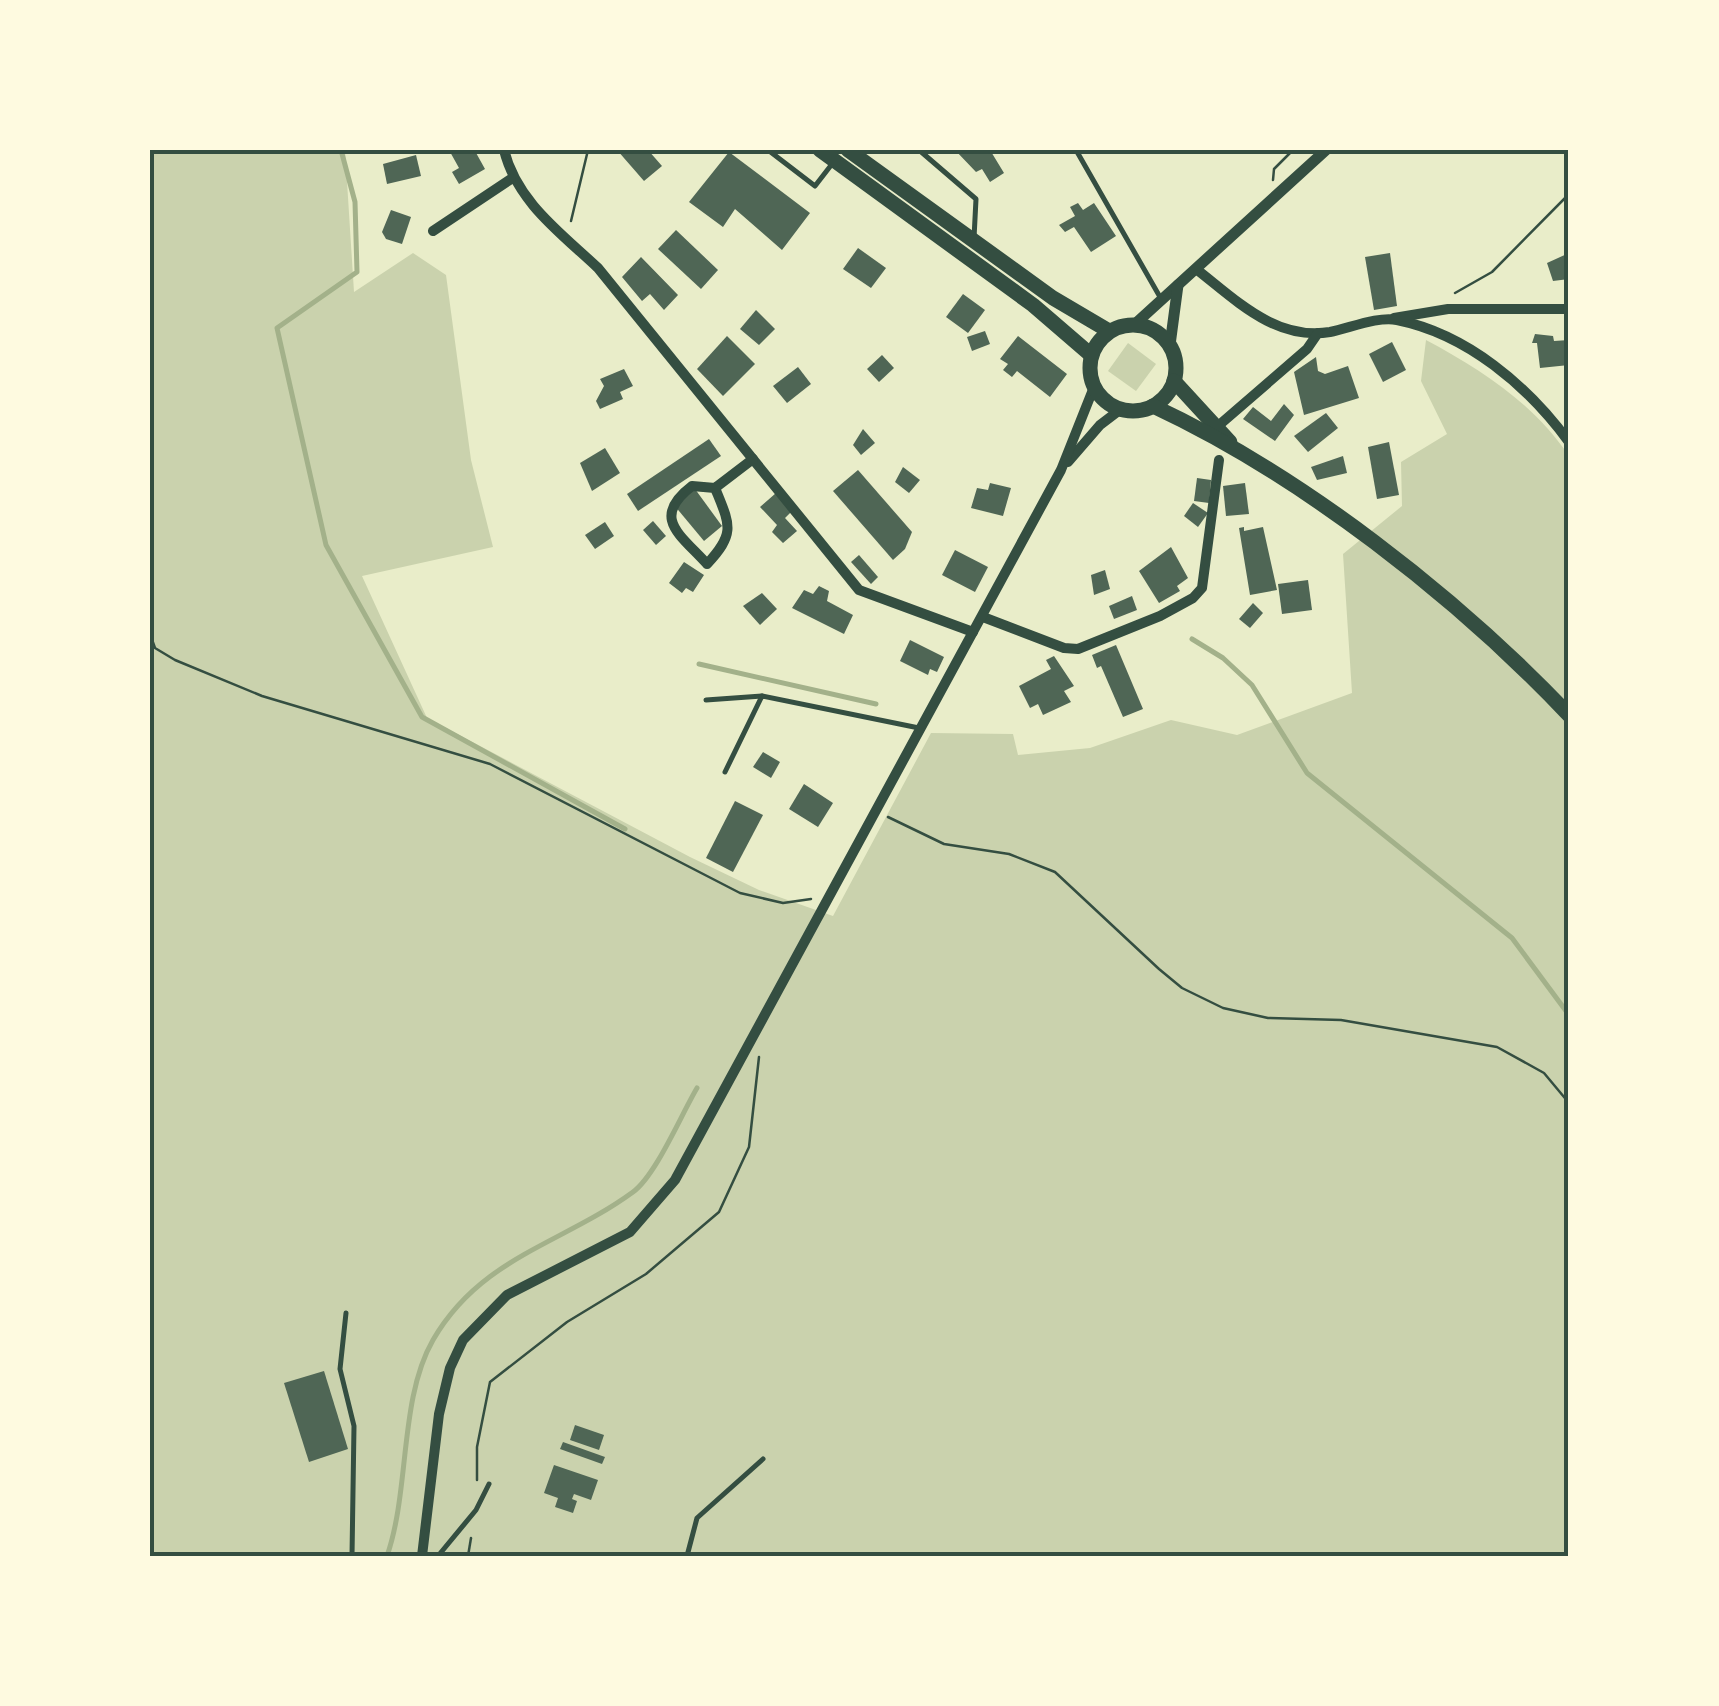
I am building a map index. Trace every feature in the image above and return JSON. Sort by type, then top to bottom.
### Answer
[{"type":"main road","points":[[820,150],[841,155],[1109,331]]},
{"type":"main road","points":[[841,155],[1034,305],[1091,355]]},
{"type":"main road","points":[[1232,445],[1174,380],[1170,345],[1160,334],[1134,324],[1109,331],[1091,355],[1094,388],[1108,404],[1121,410],[1153,406],[1232,445],[1450,605],[1511,654],[1569,715]]},
{"type":"main road","points":[[1153,406],[1174,380]]},
{"type":"street","points":[[504,150],[511,179],[598,268],[860,590],[974,632]]},
{"type":"street","points":[[1134,324],[1326,150]]},
{"type":"street","points":[[433,231],[511,179]]},
{"type":"street","points":[[1196,269],[1251,314],[1291,330],[1318,333],[1448,308],[1569,309]]},
{"type":"street","points":[[1170,345],[1178,285]]},
{"type":"street","points":[[1394,318],[1462,344],[1538,404],[1569,442]]},
{"type":"street","points":[[1218,426],[1307,349],[1318,333]]},
{"type":"street","points":[[422,1556],[439,1414],[450,1368],[463,1340],[507,1295],[555,1266],[606,1247],[657,1206],[763,1024],[983,616],[1060,470],[1094,388]]},
{"type":"street","points":[[1060,470],[1100,425],[1121,410]]},
{"type":"street","points":[[714,488],[728,522],[727,542],[707,564],[669,519],[671,507],[692,486],[714,488],[753,459]]},
{"type":"street","points":[[983,616],[1064,648],[1078,648],[1193,598],[1206,574],[1219,460]]},
{"type":"lane","points":[[768,150],[815,186],[841,155]]},
{"type":"lane","points":[[920,150],[976,200],[974,241]]},
{"type":"lane","points":[[1076,150],[1161,300]]},
{"type":"lane","points":[[725,772],[762,696]]},
{"type":"lane","points":[[706,700],[762,696],[922,729]]},
{"type":"lane","points":[[346,1313],[340,1369],[354,1426],[352,1556]]},
{"type":"lane","points":[[687,1556],[697,1518],[763,1460]]},
{"type":"lane","points":[[438,1556],[476,1510],[489,1484]]},
{"type":"path","points":[[570,242],[571,209],[588,150]]},
{"type":"path","points":[[1276,196],[1274,169],[1293,150]]},
{"type":"path","points":[[1448,297],[1492,272],[1569,194]]},
{"type":"path","points":[[150,634],[156,648],[175,660],[262,696],[490,764],[740,893],[783,904],[829,901]]},
{"type":"path","points":[[878,812],[944,844],[1009,854],[1055,872],[1159,969],[1202,999],[1268,1018],[1342,1020],[1497,1047],[1544,1073],[1569,1103]]},
{"type":"path","points":[[468,1556],[476,1510],[477,1447],[490,1382],[567,1322],[646,1274],[719,1212],[749,1147],[763,1024]]},
{"type":"green space","points":[[150,150],[345,150],[354,292],[413,253],[446,275],[471,460],[493,547],[362,576],[427,718],[690,857],[759,890],[833,916],[931,733],[1013,734],[1018,755],[1090,748],[1171,720],[1237,735],[1352,693],[1343,554],[1402,506],[1401,462],[1447,434],[1421,381],[1426,340],[1467,363],[1523,404],[1569,456],[1569,1556],[150,1556]]},
{"type":"green space","points":[[1128,343],[1156,364],[1136,391],[1108,371]]},
{"type":"building","points":[[449,150],[475,151],[485,169],[459,184],[452,172],[459,168]]},
{"type":"building","points":[[617,150],[648,150],[662,166],[644,181]]},
{"type":"building","points":[[955,150],[990,150],[1004,173],[990,182],[982,169],[976,172]]},
{"type":"building","points":[[729,152],[810,213],[782,250],[735,209],[723,227],[689,202]]},
{"type":"building","points":[[416,155],[421,176],[387,184],[383,164]]},
{"type":"building","points":[[1078,203],[1083,210],[1094,203],[1116,236],[1091,252],[1074,227],[1065,232],[1059,225],[1075,216],[1070,207]]},
{"type":"building","points":[[391,210],[411,217],[402,244],[386,239],[382,232]]},
{"type":"building","points":[[676,230],[718,270],[701,289],[658,249]]},
{"type":"building","points":[[858,248],[886,268],[871,288],[843,269]]},
{"type":"building","points":[[1390,253],[1397,306],[1374,310],[1365,257]]},
{"type":"building","points":[[1569,253],[1569,279],[1553,281],[1547,263]]},
{"type":"building","points":[[641,257],[678,295],[664,310],[650,294],[642,301],[622,277]]},
{"type":"building","points":[[963,294],[985,310],[968,333],[946,317]]},
{"type":"building","points":[[756,310],[775,329],[759,345],[740,329]]},
{"type":"building","points":[[985,331],[990,344],[972,351],[967,337]]},
{"type":"building","points":[[1535,334],[1553,336],[1554,341],[1569,340],[1569,365],[1540,368],[1537,343],[1532,343]]},
{"type":"building","points":[[727,336],[755,364],[723,396],[697,369]]},
{"type":"building","points":[[1018,336],[1067,374],[1050,397],[1017,371],[1012,377],[1003,370],[1008,364],[1000,359]]},
{"type":"building","points":[[1392,342],[1406,370],[1383,382],[1369,354]]},
{"type":"building","points":[[882,355],[894,368],[879,382],[867,369]]},
{"type":"building","points":[[1316,357],[1318,371],[1325,374],[1348,366],[1359,398],[1304,415],[1294,372]]},
{"type":"building","points":[[798,367],[811,384],[787,403],[773,386]]},
{"type":"building","points":[[624,369],[633,386],[620,392],[623,399],[600,409],[596,401],[604,386],[600,379]]},
{"type":"building","points":[[1284,404],[1294,415],[1275,441],[1243,419],[1253,407],[1271,421]]},
{"type":"building","points":[[1326,413],[1338,428],[1308,452],[1294,436]]},
{"type":"building","points":[[863,429],[875,443],[861,455],[853,445]]},
{"type":"building","points":[[709,439],[721,456],[638,511],[627,494]]},
{"type":"building","points":[[1389,442],[1399,495],[1377,499],[1368,447]]},
{"type":"building","points":[[605,448],[620,473],[592,491],[580,463]]},
{"type":"building","points":[[1343,456],[1347,473],[1317,480],[1311,467]]},
{"type":"building","points":[[903,467],[920,480],[909,493],[895,482]]},
{"type":"building","points":[[858,470],[912,532],[905,549],[893,560],[833,491]]},
{"type":"building","points":[[1197,478],[1211,480],[1209,503],[1194,501]]},
{"type":"building","points":[[990,483],[1011,488],[1003,516],[971,508],[977,488],[988,490]]},
{"type":"building","points":[[1245,483],[1249,514],[1226,516],[1223,486]]},
{"type":"building","points":[[695,489],[722,526],[704,541],[674,505]]},
{"type":"building","points":[[776,493],[792,511],[785,518],[797,531],[783,543],[772,532],[777,525],[760,507]]},
{"type":"building","points":[[1193,503],[1208,513],[1198,527],[1184,516]]},
{"type":"building","points":[[653,521],[666,536],[656,545],[643,530]]},
{"type":"building","points":[[605,522],[614,536],[595,549],[585,535]]},
{"type":"building","points":[[1244,527],[1244,531],[1263,527],[1277,590],[1250,595],[1239,528]]},
{"type":"building","points":[[1171,547],[1188,578],[1177,586],[1180,591],[1159,603],[1139,571]]},
{"type":"building","points":[[955,550],[988,567],[975,592],[942,575]]},
{"type":"building","points":[[859,555],[878,577],[871,584],[851,562]]},
{"type":"building","points":[[684,562],[704,575],[693,592],[686,588],[682,593],[669,583]]},
{"type":"building","points":[[1105,570],[1110,589],[1094,595],[1091,575]]},
{"type":"building","points":[[1308,580],[1312,610],[1282,614],[1278,584]]},
{"type":"building","points":[[819,586],[829,591],[827,601],[853,615],[844,634],[792,608],[804,590],[813,594]]},
{"type":"building","points":[[762,593],[777,609],[760,625],[743,606]]},
{"type":"building","points":[[1132,596],[1137,610],[1114,619],[1109,606]]},
{"type":"building","points":[[1253,603],[1263,613],[1250,628],[1239,619]]},
{"type":"building","points":[[910,640],[944,657],[937,672],[930,669],[928,675],[900,661]]},
{"type":"building","points":[[1116,645],[1143,709],[1123,717],[1101,666],[1097,668],[1092,655]]},
{"type":"building","points":[[1054,656],[1074,686],[1064,691],[1071,702],[1043,715],[1038,704],[1030,708],[1019,686],[1051,669],[1046,660]]},
{"type":"building","points":[[763,752],[780,762],[771,778],[753,767]]},
{"type":"building","points":[[804,784],[833,803],[818,827],[789,809]]},
{"type":"building","points":[[735,801],[763,815],[733,872],[706,858]]},
{"type":"building","points":[[324,1371],[348,1449],[309,1462],[284,1383]]},
{"type":"building","points":[[575,1425],[604,1435],[599,1450],[570,1440]]},
{"type":"building","points":[[563,1442],[605,1457],[602,1464],[560,1449]]},
{"type":"building","points":[[554,1465],[598,1480],[591,1500],[574,1494],[572,1499],[577,1501],[573,1513],[555,1507],[558,1498],[544,1493]]},
{"type":"waterway","points":[[341,150],[355,202],[357,272],[277,328],[326,545],[422,717],[625,829]]},
{"type":"waterway","points":[[1192,639],[1223,658],[1252,685],[1307,773],[1512,938],[1569,1015]]},
{"type":"waterway","points":[[699,664],[876,704]]},
{"type":"waterway","points":[[387,1556],[399,1503],[415,1389],[433,1340],[452,1312],[499,1270],[606,1210],[642,1184],[697,1088]]}]
